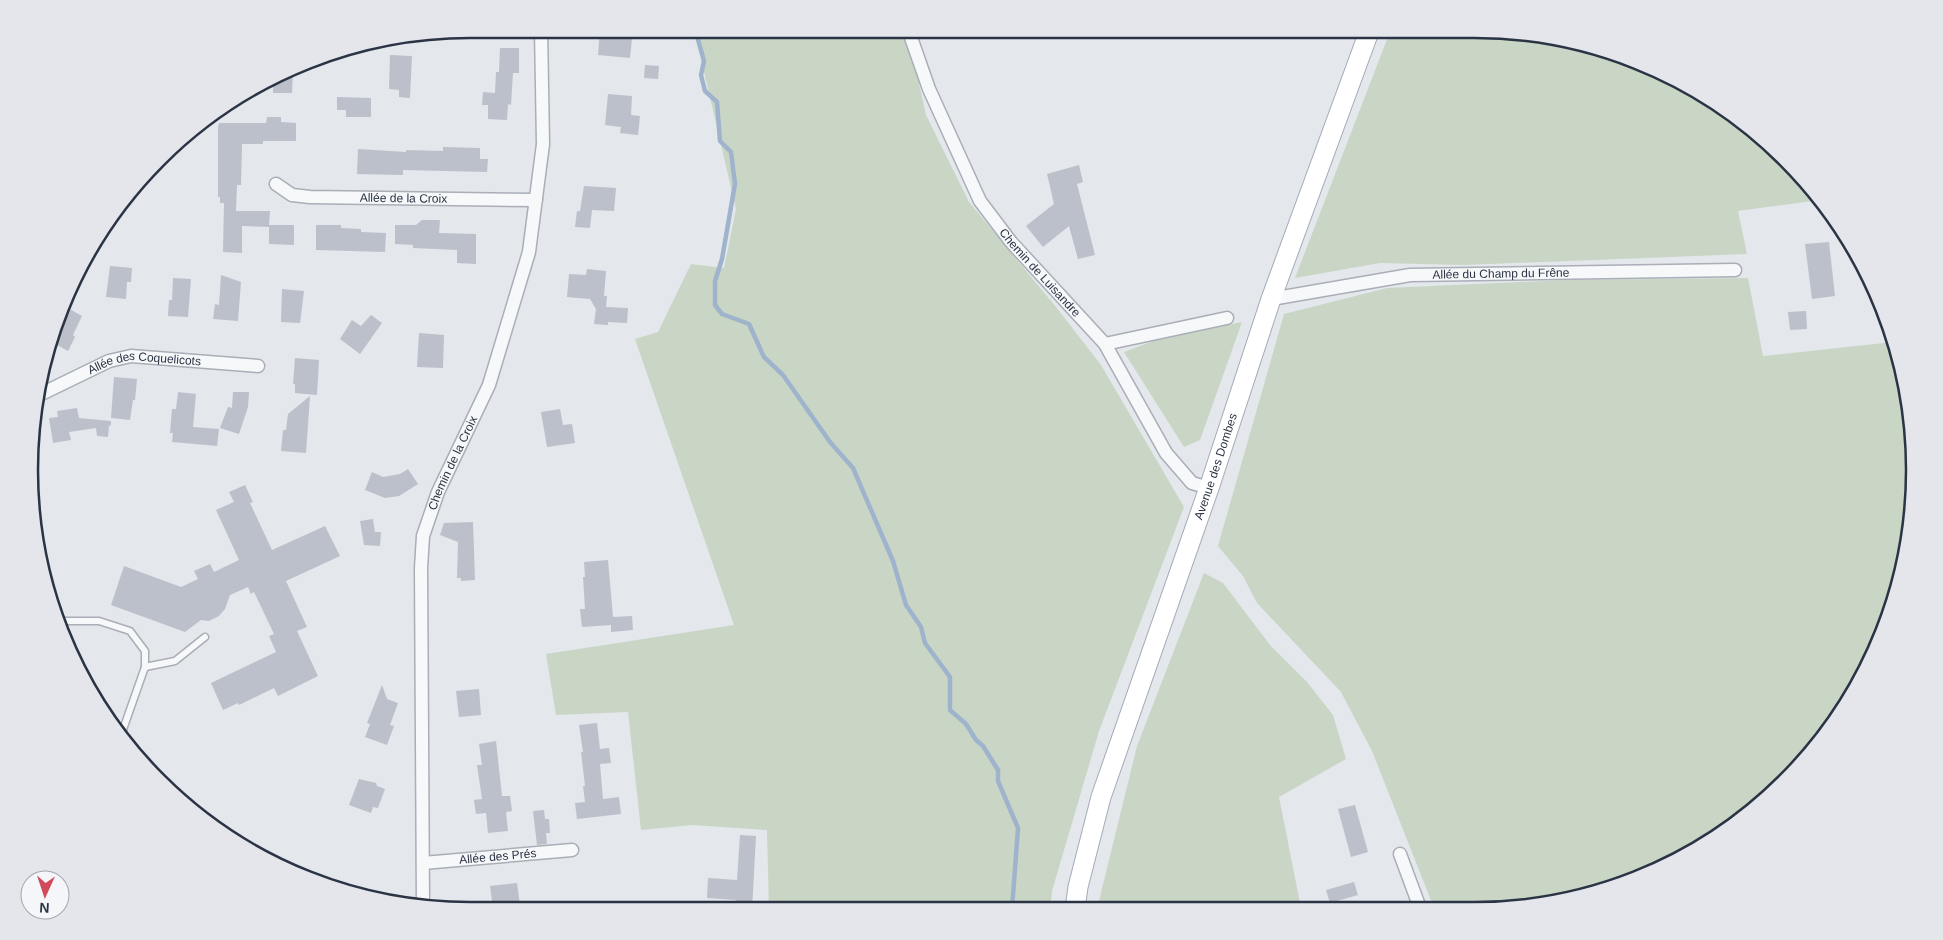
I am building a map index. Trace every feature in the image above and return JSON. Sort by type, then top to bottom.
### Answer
[{"type":"main road","name":"Avenue des Dombes","points":[[1077,902],[1078,887],[1101,797],[1209,488],[1271,300],[1367,38]]},
{"type":"street","name":"Chemin de la Croix","points":[[423,900],[421,568],[423,536],[438,492],[489,385],[529,252],[543,144],[541,38]]},
{"type":"street","name":"Chemin de Luisandre","points":[[911,38],[929,89],[980,200],[1011,242],[1105,344],[1166,454],[1192,483],[1209,488]]},
{"type":"street","name":"Allée de la Croix","points":[[276,184],[292,195],[310,197],[536,200]]},
{"type":"street","name":"Allée du Champ du Frêne","points":[[1271,300],[1410,275],[1734,270]]},
{"type":"street","points":[[1105,344],[1226,318]]},
{"type":"street","name":"Allée des Coquelicots","points":[[45,392],[109,361],[131,356],[258,366]]},
{"type":"street","name":"Allée des Prés","points":[[423,864],[572,850]]},
{"type":"street","points":[[1400,854],[1418,902]]},
{"type":"lane","points":[[64,621],[99,621],[130,631],[145,651],[145,667],[123,728]]},
{"type":"lane","points":[[145,667],[175,661],[205,637]]},
{"type":"green space","points":[[696,38],[909,38],[926,115],[969,202],[1056,307],[1101,365],[1184,507],[1099,731],[1052,891],[1051,902],[769,902],[767,830],[692,825],[641,830],[628,712],[556,715],[546,654],[734,625],[635,339],[658,332],[691,264],[724,268],[736,209]]},
{"type":"green space","points":[[1388,38],[1501,38],[1529,41],[1585,52],[1639,70],[1689,95],[1736,127],[1779,164],[1811,201],[1738,211],[1747,254],[1465,265],[1380,263],[1295,278]]},
{"type":"green space","points":[[1748,278],[1763,356],[1886,343],[1902,414],[1906,470],[1902,526],[1891,582],[1873,636],[1848,686],[1833,710],[1779,776],[1713,830],[1689,845],[1639,870],[1585,888],[1529,899],[1501,902],[1432,902],[1372,751],[1341,692],[1257,603],[1243,576],[1218,546],[1284,314],[1387,288],[1568,280]]},
{"type":"green space","points":[[1242,322],[1200,440],[1184,447],[1124,352],[1153,341]]},
{"type":"green space","points":[[1204,573],[1223,583],[1270,645],[1307,682],[1333,715],[1346,759],[1279,797],[1300,902],[1099,902],[1137,746]]},
{"type":"building","points":[[599,38],[632,38],[630,58],[598,55]]},
{"type":"building","points":[[500,48],[519,48],[519,73],[513,73],[511,105],[508,104],[507,120],[488,119],[488,105],[482,105],[483,92],[495,93],[496,72],[499,72]]},
{"type":"building","points":[[390,55],[412,56],[410,98],[399,97],[399,90],[389,89]]},
{"type":"building","points":[[645,65],[659,66],[658,79],[644,78]]},
{"type":"building","points":[[293,75],[292,93],[273,93],[273,85]]},
{"type":"building","points":[[608,94],[632,96],[631,115],[640,116],[638,135],[620,133],[621,127],[605,125]]},
{"type":"building","points":[[337,97],[371,98],[371,117],[346,117],[346,110],[337,110]]},
{"type":"building","points":[[267,117],[281,117],[281,122],[296,123],[296,141],[263,141],[263,144],[242,144],[241,185],[237,185],[236,211],[270,211],[269,225],[294,225],[294,245],[269,244],[269,227],[242,226],[242,253],[223,252],[224,203],[220,203],[220,197],[218,197],[219,123],[266,123]]},
{"type":"building","points":[[443,147],[480,148],[480,159],[488,159],[487,172],[403,170],[403,175],[357,174],[358,149],[406,152],[406,150],[443,151]]},
{"type":"building","points":[[1079,165],[1083,182],[1077,184],[1095,255],[1078,259],[1069,226],[1043,247],[1026,226],[1054,204],[1047,174]]},
{"type":"building","points":[[584,186],[616,188],[614,211],[592,210],[590,228],[575,227]]},
{"type":"building","points":[[422,220],[440,220],[439,233],[476,234],[476,264],[457,263],[457,250],[413,248],[413,245],[395,244],[395,225],[416,225]]},
{"type":"building","points":[[316,225],[341,225],[341,228],[361,229],[361,232],[386,233],[385,252],[316,250]]},
{"type":"building","points":[[1829,242],[1835,296],[1812,299],[1805,244]]},
{"type":"building","points":[[110,266],[132,268],[131,282],[127,282],[126,299],[106,297]]},
{"type":"building","points":[[587,269],[606,271],[604,296],[607,296],[606,307],[628,308],[627,323],[608,322],[608,325],[594,324],[596,309],[590,299],[567,297],[569,274],[586,275]]},
{"type":"building","points":[[221,275],[241,282],[238,321],[213,319],[215,304],[219,305]]},
{"type":"building","points":[[173,278],[191,279],[188,317],[168,316],[169,300],[172,300]]},
{"type":"building","points":[[282,289],[304,291],[300,323],[281,322]]},
{"type":"building","points":[[68,308],[82,316],[68,351],[56,344]]},
{"type":"building","points":[[1806,311],[1807,329],[1790,330],[1788,312]]},
{"type":"building","points":[[371,315],[382,323],[360,354],[340,339],[352,320],[361,326]]},
{"type":"building","points":[[419,333],[444,335],[443,368],[417,367]]},
{"type":"building","points":[[295,358],[319,360],[317,395],[295,393],[295,384],[293,384]]},
{"type":"building","points":[[114,377],[137,379],[135,400],[133,400],[130,420],[111,418]]},
{"type":"building","points":[[178,392],[196,394],[193,427],[219,429],[217,446],[172,442],[173,433],[170,433],[172,409],[176,409]]},
{"type":"building","points":[[233,392],[249,392],[248,407],[239,434],[220,428],[228,407],[232,408]]},
{"type":"building","points":[[310,396],[306,453],[281,451],[283,430],[286,430],[288,414]]},
{"type":"building","points":[[77,408],[79,418],[111,421],[108,437],[97,436],[96,428],[69,432],[71,440],[53,443],[49,418],[58,417],[57,411]]},
{"type":"building","points":[[560,409],[563,425],[572,424],[575,443],[547,447],[541,412]]},
{"type":"building","points":[[408,469],[418,484],[399,496],[385,498],[365,490],[372,472],[383,477],[400,474]]},
{"type":"building","points":[[245,485],[253,502],[250,503],[272,550],[325,526],[340,556],[286,581],[307,627],[297,631],[318,676],[278,696],[274,688],[239,705],[238,703],[223,710],[211,683],[276,652],[269,636],[274,634],[254,592],[251,594],[248,587],[230,595],[225,609],[219,616],[209,621],[201,620],[185,632],[111,605],[124,566],[181,587],[198,579],[194,571],[210,564],[214,572],[239,560],[216,510],[234,502],[229,492]]},
{"type":"building","points":[[373,519],[375,532],[381,532],[380,546],[364,545],[360,521]]},
{"type":"building","points":[[473,522],[475,580],[461,581],[461,578],[457,578],[458,542],[440,535],[444,523]]},
{"type":"building","points":[[608,560],[613,617],[632,616],[633,630],[611,632],[611,625],[582,627],[580,609],[585,609],[584,562]]},
{"type":"building","points":[[382,685],[387,699],[398,703],[390,725],[394,726],[387,745],[365,737],[370,724],[367,723]]},
{"type":"building","points":[[479,689],[481,715],[459,717],[456,691]]},
{"type":"building","points":[[597,723],[600,749],[609,748],[611,763],[600,764],[603,799],[619,797],[621,814],[577,819],[575,803],[585,802],[581,752],[583,752],[579,725]]},
{"type":"building","points":[[496,741],[502,796],[510,796],[512,811],[506,812],[508,831],[488,833],[486,813],[476,814],[474,800],[482,799],[477,765],[482,765],[479,744]]},
{"type":"building","points":[[359,779],[376,783],[377,786],[385,789],[378,808],[373,807],[371,813],[349,805]]},
{"type":"building","points":[[1355,805],[1368,852],[1351,857],[1338,809]]},
{"type":"building","points":[[544,810],[545,819],[549,819],[550,833],[546,833],[547,844],[537,845],[533,811]]},
{"type":"building","points":[[740,835],[756,836],[752,902],[707,898],[708,878],[737,880]]},
{"type":"building","points":[[1354,882],[1358,895],[1330,902],[1326,890]]},
{"type":"building","points":[[517,883],[520,902],[492,902],[490,886]]},
{"type":"waterway","points":[[698,38],[704,61],[701,75],[705,91],[717,102],[720,141],[731,152],[735,184],[722,259],[715,281],[715,305],[722,314],[749,324],[764,357],[783,375],[830,442],[853,468],[893,561],[906,605],[921,627],[925,643],[950,677],[950,710],[966,724],[998,770],[998,781],[1018,828],[1013,902]]}]
